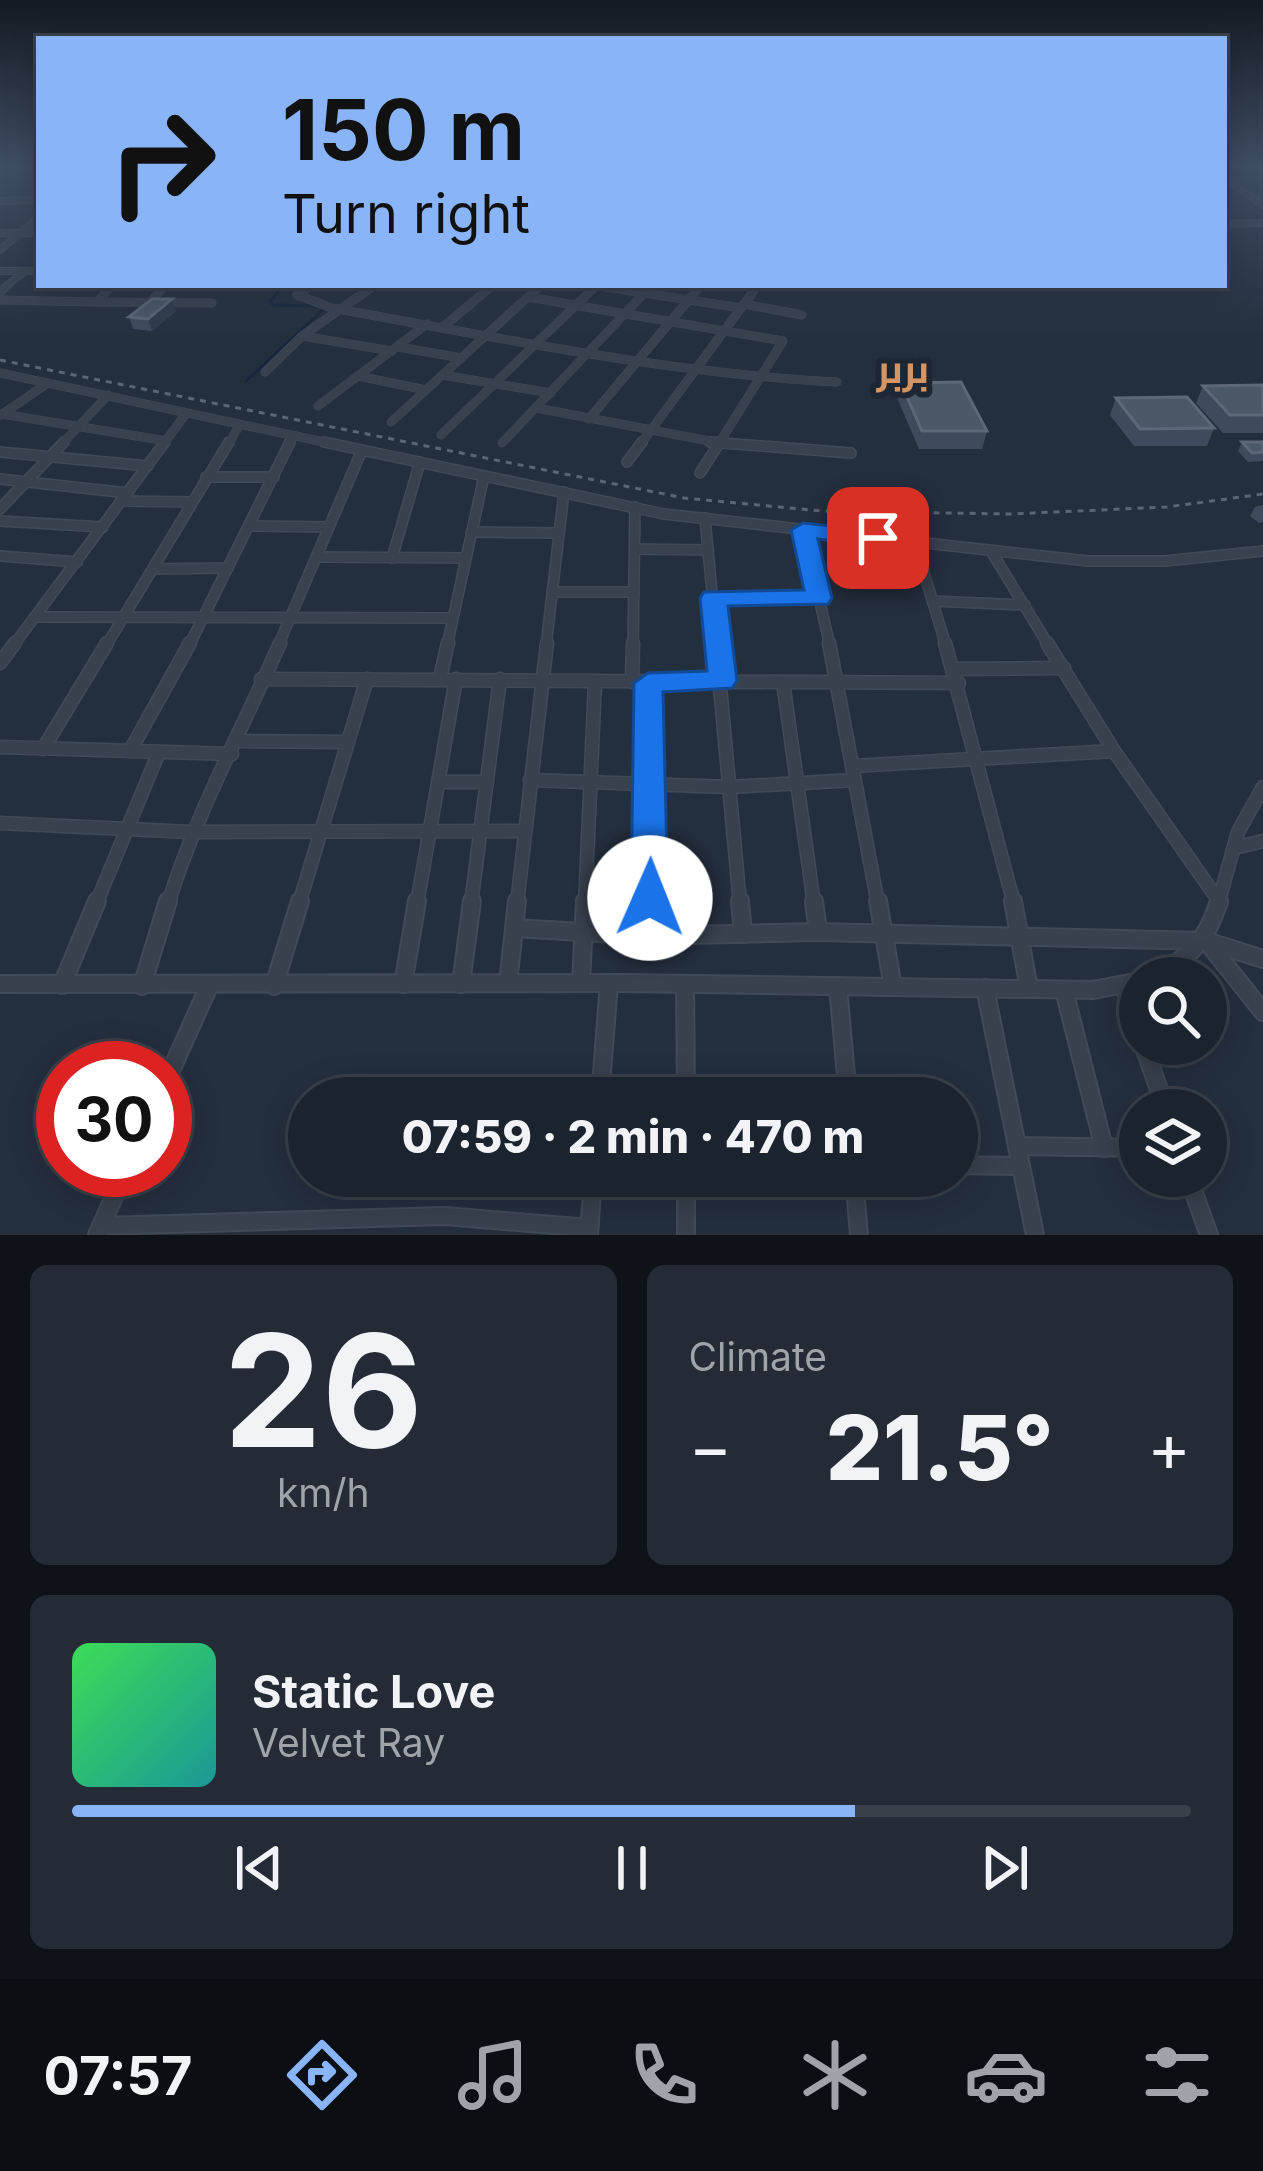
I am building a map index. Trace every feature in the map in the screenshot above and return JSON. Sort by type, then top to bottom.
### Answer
[{"type":"street","points":[[0,250],[32,223]]},
{"type":"street","points":[[1227,224],[1263,224]]},
{"type":"street","points":[[0,233],[36,233]]},
{"type":"street","points":[[0,271],[36,271]]},
{"type":"street","points":[[0,296],[25,271]]},
{"type":"street","points":[[46,300],[59,288]]},
{"type":"street","points":[[97,302],[109,288]]},
{"type":"street","points":[[150,303],[162,288]]},
{"type":"street","points":[[309,288],[297,296],[342,310],[695,371],[757,380],[837,382]]},
{"type":"street","points":[[265,372],[302,336],[372,288]]},
{"type":"street","points":[[442,327],[490,288]]},
{"type":"street","points":[[391,422],[539,288]]},
{"type":"street","points":[[441,435],[595,288]]},
{"type":"street","points":[[589,418],[698,288]]},
{"type":"street","points":[[627,462],[756,288]]},
{"type":"street","points":[[502,443],[649,289],[688,300],[802,315]]},
{"type":"street","points":[[0,296],[212,303]]},
{"type":"street","points":[[528,298],[783,341],[700,473]]},
{"type":"street","points":[[318,406],[427,324]]},
{"type":"street","points":[[302,336],[462,358]]},
{"type":"street","points":[[1,374],[185,416],[635,508],[705,518],[1088,561],[1165,561],[1263,551]]},
{"type":"street","points":[[441,375],[551,393]]},
{"type":"street","points":[[358,376],[426,390]]},
{"type":"street","points":[[1,415],[48,383]]},
{"type":"street","points":[[0,509],[108,395]]},
{"type":"street","points":[[537,408],[717,445],[784,454],[851,453]]},
{"type":"street","points":[[1,415],[167,441]]},
{"type":"street","points":[[0,663],[185,416]]},
{"type":"street","points":[[44,749],[239,426]]},
{"type":"street","points":[[130,751],[204,618],[293,436]]},
{"type":"street","points":[[142,986],[190,832],[234,748],[362,450]]},
{"type":"street","points":[[0,452],[148,466]]},
{"type":"street","points":[[392,558],[420,462]]},
{"type":"street","points":[[403,985],[438,782],[452,618],[484,476]]},
{"type":"street","points":[[206,478],[274,477]]},
{"type":"street","points":[[0,478],[191,502]]},
{"type":"street","points":[[508,983],[564,492]]},
{"type":"street","points":[[632,682],[635,508]]},
{"type":"street","points":[[705,518],[743,934]]},
{"type":"street","points":[[0,521],[104,527]]},
{"type":"street","points":[[249,526],[329,527]]},
{"type":"street","points":[[803,530],[839,685],[893,987]]},
{"type":"street","points":[[470,532],[559,533]]},
{"type":"street","points":[[915,543],[957,676],[1022,936],[1029,989]]},
{"type":"street","points":[[635,549],[708,550]]},
{"type":"street","points":[[991,551],[1114,751],[1221,904]]},
{"type":"street","points":[[0,556],[77,562]]},
{"type":"street","points":[[317,557],[464,558]]},
{"type":"street","points":[[154,569],[228,568]]},
{"type":"street","points":[[552,592],[634,592]]},
{"type":"street","points":[[713,598],[819,598]]},
{"type":"street","points":[[932,601],[1025,605]]},
{"type":"street","points":[[35,617],[452,618]]},
{"type":"street","points":[[261,680],[839,685],[1064,668]]},
{"type":"street","points":[[274,986],[367,679]]},
{"type":"street","points":[[461,984],[500,679]]},
{"type":"street","points":[[581,983],[595,682]]},
{"type":"street","points":[[783,682],[818,932]]},
{"type":"street","points":[[648,683],[649,936]]},
{"type":"street","points":[[0,747],[159,752],[348,742]]},
{"type":"street","points":[[530,780],[730,787],[977,759],[1114,751]]},
{"type":"street","points":[[62,985],[159,752]]},
{"type":"street","points":[[438,782],[487,782]]},
{"type":"street","points":[[1185,957],[1206,940],[1221,904],[1234,848],[1263,788]]},
{"type":"street","points":[[0,823],[129,825],[190,832],[322,828],[525,831]]},
{"type":"street","points":[[1234,848],[1263,841]]},
{"type":"street","points":[[514,928],[649,936],[818,932],[1206,940],[1263,959]]},
{"type":"street","points":[[1206,940],[1263,1012]]},
{"type":"street","points":[[0,984],[609,983],[1064,990],[1119,985]]},
{"type":"street","points":[[602,1077],[609,983]]},
{"type":"street","points":[[685,984],[686,1077]]},
{"type":"street","points":[[184,1041],[209,986]]},
{"type":"street","points":[[838,986],[846,1077]]},
{"type":"street","points":[[986,988],[1035,1235]]},
{"type":"street","points":[[1064,990],[1104,1148]]},
{"type":"street","points":[[1017,1146],[1119,1148]]},
{"type":"street","points":[[978,1165],[1021,1166]]},
{"type":"street","points":[[114,1197],[99,1230],[445,1216],[589,1231],[591,1197]]},
{"type":"street","points":[[686,1197],[686,1235]]},
{"type":"street","points":[[856,1197],[859,1235]]},
{"type":"street","points":[[1195,1197],[1209,1235]]},
{"type":"building","points":[[152,299],[172,299],[148,319],[129,317]]},
{"type":"building","points":[[961,382],[987,431],[922,431],[901,383]]},
{"type":"building","points":[[1263,385],[1263,415],[1230,415],[1203,386]]},
{"type":"building","points":[[1187,397],[1214,428],[1140,429],[1116,398]]},
{"type":"building","points":[[1242,442],[1263,442],[1263,452],[1252,453]]},
{"type":"waterway","points":[[281,288],[270,302],[274,305],[317,306]]},
{"type":"waterway","points":[[246,381],[324,309]]},
{"type":"railway","points":[[0,360],[684,498],[822,511],[1010,514],[1167,507],[1263,494]]},
{"type":"district","name":"بربر","points":[[903,369]]},
{"type":"route","points":[[650,898],[648,683],[722,681],[713,598],[819,598],[803,530],[878,538]]}]
